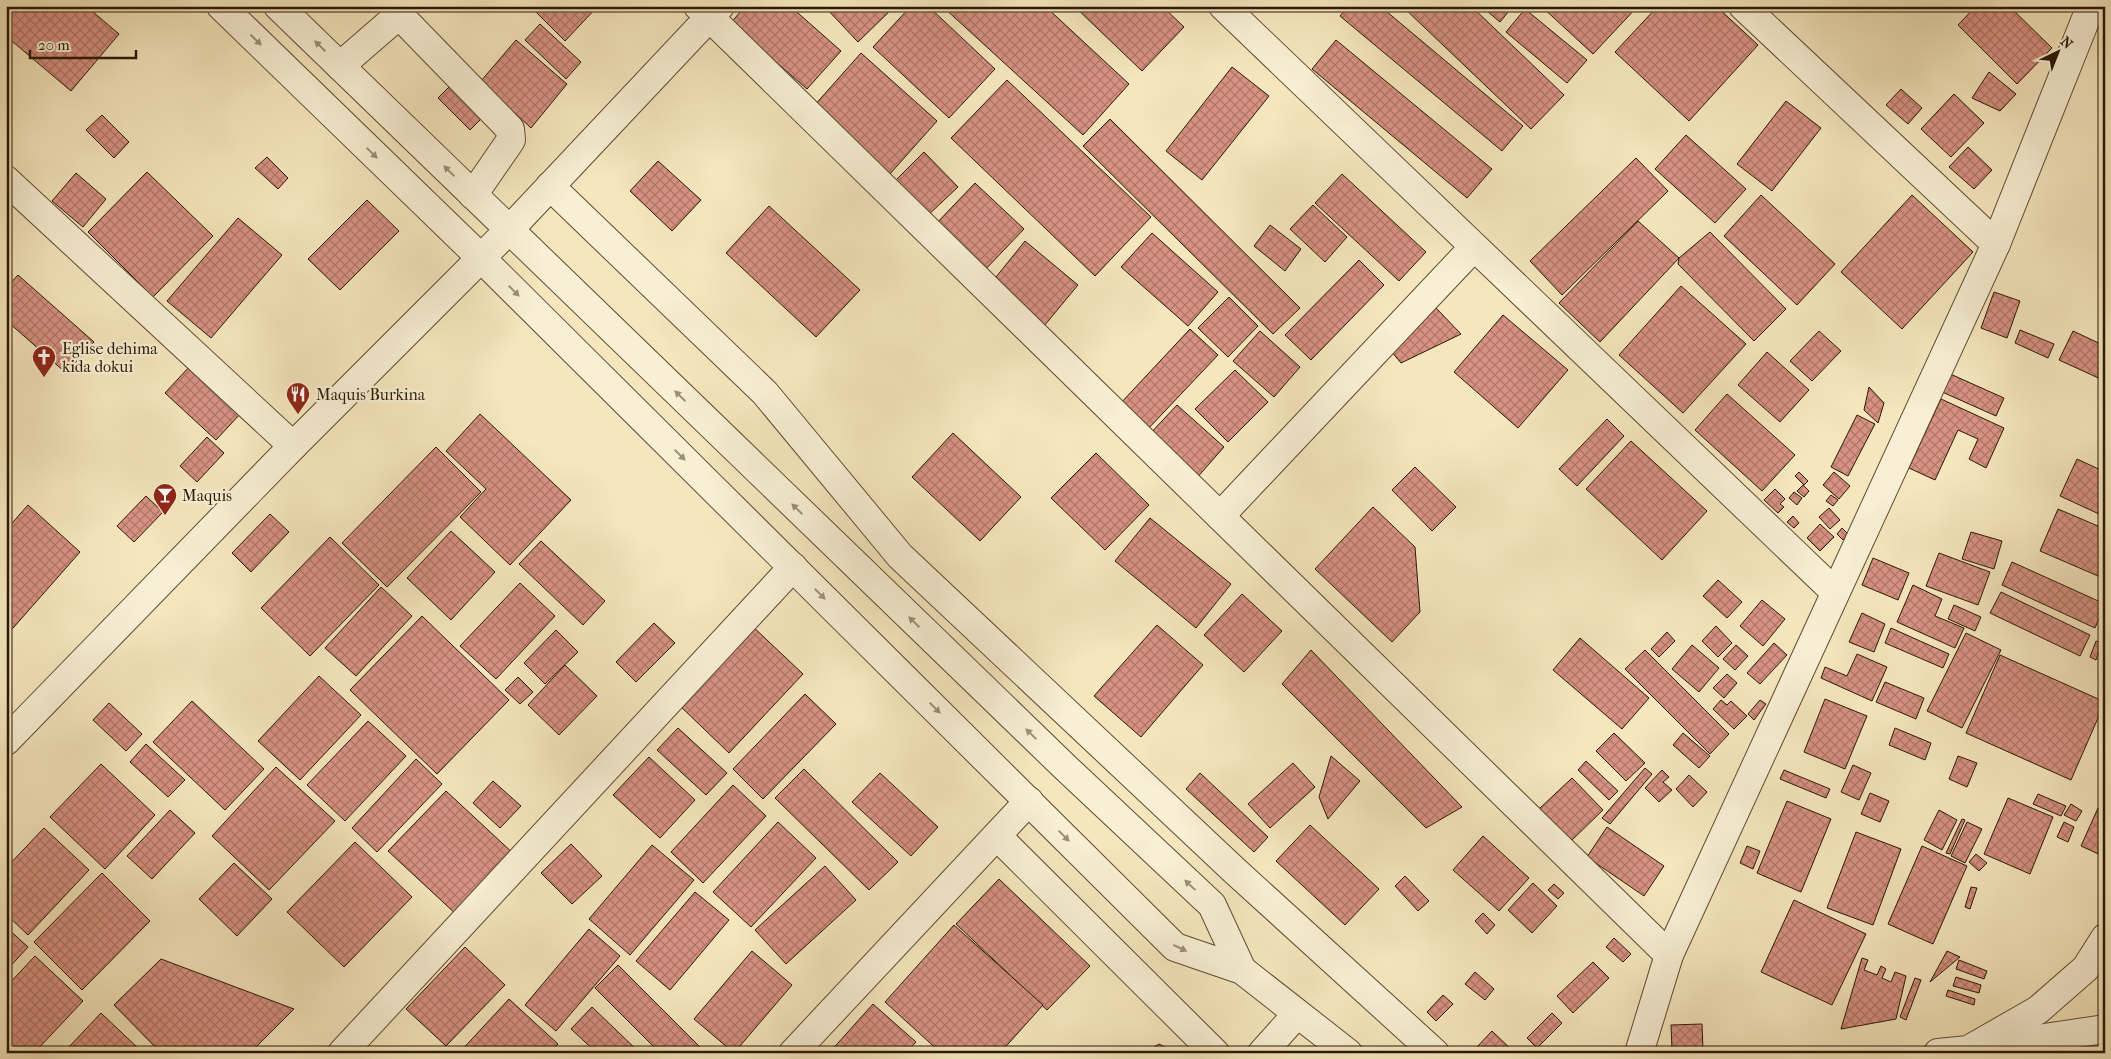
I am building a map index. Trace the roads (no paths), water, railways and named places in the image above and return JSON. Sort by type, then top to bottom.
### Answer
[{"type":"street","points":[[220,6],[480,257],[1175,947],[1242,970],[1348,1053]]},
{"type":"street","points":[[278,6],[1066,768],[1212,905],[1242,970]]},
{"type":"street","points":[[1223,6],[1835,592]]},
{"type":"street","points":[[1743,6],[1996,244]]},
{"type":"street","points":[[1639,1053],[1669,954],[1996,244],[2091,6]]},
{"type":"street","points":[[6,741],[293,446],[509,230],[710,10],[1220,516],[1669,954]]},
{"type":"street","points":[[340,66],[394,20],[405,21],[510,129],[511,140],[473,195]]},
{"type":"street","points":[[6,180],[293,446]]},
{"type":"street","points":[[550,186],[765,393],[900,556],[1235,871],[1435,1053]]},
{"type":"street","points":[[1220,516],[1474,248]]},
{"type":"street","points":[[342,1053],[793,567]]},
{"type":"street","points":[[793,1053],[1029,801]]},
{"type":"street","points":[[997,836],[1215,1053]]},
{"type":"street","points":[[1968,1051],[2038,1010],[2086,968],[2105,938]]},
{"type":"street","points":[[1262,1053],[1297,1014]]},
{"type":"street","points":[[1938,1053],[1968,1051],[2105,1029]]},
{"type":"place","name":"Eglise dehima kida dokui","points":[[44,378]]},
{"type":"place","name":"Maquis Burkina","points":[[298,415]]},
{"type":"place","name":"Maquis","points":[[165,516]]}]
